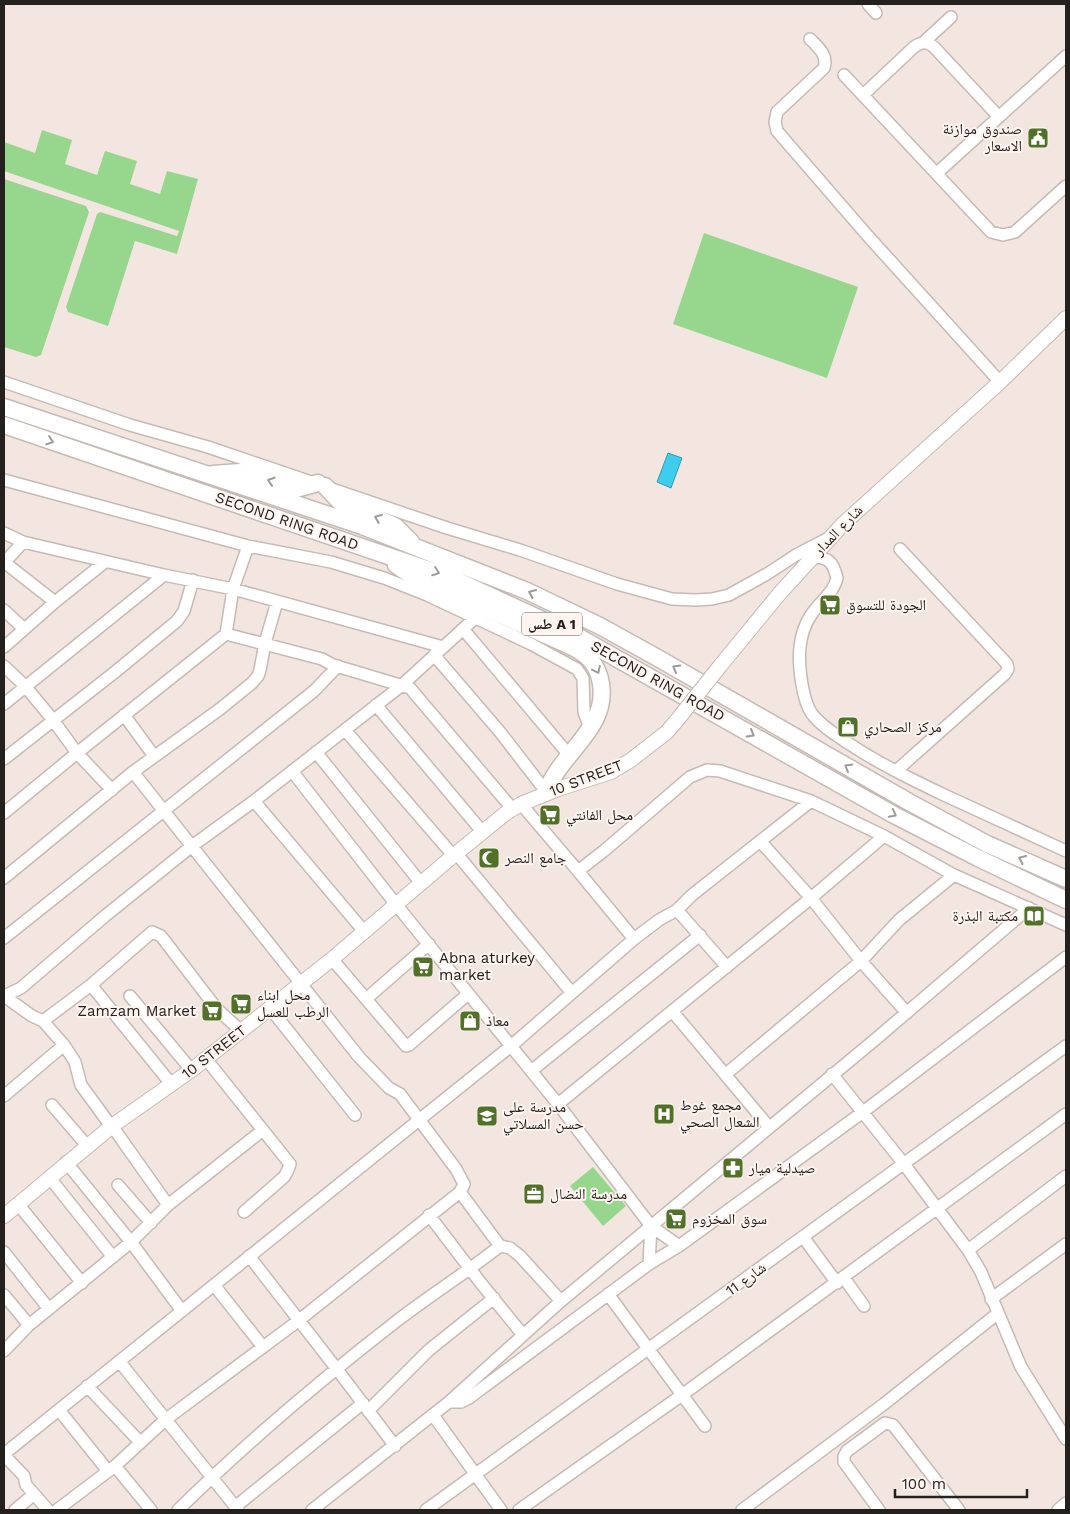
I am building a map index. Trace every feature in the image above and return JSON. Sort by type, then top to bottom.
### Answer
[{"type":"highway","name":"SECOND RING ROAD","points":[[4,407],[362,526],[527,591],[600,626],[987,844],[1066,879]]},
{"type":"highway","name":"SECOND RING ROAD","points":[[4,425],[448,576],[577,636],[894,815],[1066,900]]},
{"type":"highway","points":[[205,474],[248,473],[296,489],[321,485],[340,502],[395,526],[416,547]]},
{"type":"highway","points":[[371,549],[408,574],[581,651],[592,660],[600,674],[602,688],[600,710],[590,729],[553,776],[546,788]]},
{"type":"main road","name":"شارع المدار","points":[[631,760],[667,732],[827,539],[1000,382],[1066,318]]},
{"type":"main road","name":"10 STREET","points":[[4,1216],[11,1204],[83,1141],[206,1059],[238,1030],[396,903],[480,829],[546,788],[631,760]]},
{"type":"main road","name":"10 STREET","points":[[11,1204],[49,1177],[110,1124],[168,1080],[270,1008],[299,981],[332,959],[454,853],[516,805],[611,772],[631,760]]},
{"type":"street","points":[[863,95],[914,47],[924,42],[950,17]]},
{"type":"street","points":[[810,39],[825,57],[824,68],[778,112],[775,122],[777,131],[867,235],[1000,382]]},
{"type":"street","points":[[924,42],[930,44],[999,117]]},
{"type":"street","points":[[936,173],[1066,56]]},
{"type":"street","points":[[844,75],[991,232],[1003,235],[1015,232],[1066,186]]},
{"type":"street","points":[[4,382],[130,425],[208,446],[617,584],[672,599],[712,599],[729,595],[827,539]]},
{"type":"street","points":[[4,481],[248,546],[331,562],[384,578],[427,595],[531,644],[581,673],[584,688],[584,712],[590,729]]},
{"type":"street","points":[[4,533],[23,542],[105,562],[233,589],[439,651],[500,732],[546,788]]},
{"type":"street","points":[[23,542],[4,563],[55,602]]},
{"type":"street","points":[[4,814],[226,634],[233,589],[248,546]]},
{"type":"street","points":[[896,771],[1005,674],[1008,669],[1007,664],[900,549]]},
{"type":"street","points":[[812,557],[822,557],[828,560],[837,578],[833,588],[811,615],[800,648],[802,676],[808,707],[819,722],[868,756],[896,771],[1066,851]]},
{"type":"street","points":[[4,647],[55,602],[105,562]]},
{"type":"street","points":[[4,704],[164,575]]},
{"type":"street","points":[[4,759],[115,672],[176,621],[184,611],[194,580]]},
{"type":"street","points":[[4,878],[133,772],[220,709],[252,683],[260,670],[265,643],[277,602]]},
{"type":"street","points":[[4,610],[24,629]]},
{"type":"street","points":[[168,1205],[86,1092],[78,1077],[76,1062],[64,1045],[43,1020],[32,1016],[4,996],[21,988],[105,916],[192,846],[401,686],[475,618]]},
{"type":"street","points":[[463,629],[570,755]]},
{"type":"street","points":[[226,634],[322,659],[338,666],[410,688],[578,871],[634,939]]},
{"type":"street","points":[[4,666],[25,686],[77,753],[112,790]]},
{"type":"street","points":[[4,938],[314,691],[338,666]]},
{"type":"street","points":[[376,706],[480,829]]},
{"type":"street","points":[[124,715],[154,756]]},
{"type":"street","points":[[345,730],[454,853],[572,993]]},
{"type":"street","points":[[316,752],[420,882]]},
{"type":"street","points":[[292,770],[468,994],[558,1104],[651,1226],[679,1246]]},
{"type":"street","points":[[578,871],[677,787],[690,777],[707,770],[728,774],[811,801],[884,836],[954,875],[1066,925]]},
{"type":"street","points":[[57,1510],[111,1469],[165,1420],[298,1321],[460,1192],[464,1184],[463,1179],[400,1094],[389,1088],[359,1057],[133,772]]},
{"type":"street","points":[[254,800],[362,929]]},
{"type":"street","points":[[48,1510],[33,1495],[26,1485],[24,1476],[4,1454],[511,1046],[634,939],[659,920],[677,910],[692,895],[811,801]]},
{"type":"street","points":[[558,1104],[811,898],[884,836]]},
{"type":"street","points":[[760,842],[811,898],[861,961],[907,1013]]},
{"type":"street","points":[[726,1074],[861,961],[899,920],[954,875]]},
{"type":"street","points":[[312,1510],[449,1402],[561,1301],[907,1013],[1029,908]]},
{"type":"street","points":[[677,910],[727,967]]},
{"type":"street","points":[[43,1020],[91,985],[152,932],[160,936],[217,1009],[238,1030]]},
{"type":"street","points":[[531,1071],[700,935]]},
{"type":"street","points":[[366,999],[429,944]]},
{"type":"street","points":[[449,1402],[461,1402],[468,1398],[648,1264],[679,1246],[863,1112],[1066,957]]},
{"type":"street","points":[[332,959],[405,1045],[408,1046],[468,994]]},
{"type":"street","points":[[91,985],[168,1080]]},
{"type":"street","points":[[130,996],[188,1066]]},
{"type":"street","points":[[270,1008],[355,1115]]},
{"type":"street","points":[[672,1011],[770,1126]]},
{"type":"street","points":[[4,1096],[64,1045]]},
{"type":"street","name":"شارع 11","points":[[426,1510],[1066,1046]]},
{"type":"street","points":[[206,1059],[290,1164],[284,1177],[244,1212]]},
{"type":"street","points":[[832,1074],[904,1164],[968,1250],[981,1272],[1021,1367],[1066,1439]]},
{"type":"street","points":[[52,1105],[83,1141]]},
{"type":"street","points":[[519,1510],[682,1395],[1066,1114]]},
{"type":"street","points":[[4,1351],[29,1325],[131,1242],[168,1205],[263,1130]]},
{"type":"street","points":[[66,1162],[131,1242],[182,1311]]},
{"type":"street","points":[[968,1250],[1066,1176]]},
{"type":"street","points":[[49,1177],[113,1257]]},
{"type":"street","points":[[118,1185],[151,1223]]},
{"type":"street","points":[[460,1192],[500,1246],[510,1248],[520,1256],[561,1301]]},
{"type":"street","points":[[11,1204],[82,1283]]},
{"type":"street","points":[[429,1215],[523,1335]]},
{"type":"street","points":[[648,1264],[651,1226]]},
{"type":"street","points":[[803,1237],[864,1306]]},
{"type":"street","points":[[991,1299],[1066,1244]]},
{"type":"street","points":[[178,1510],[212,1477],[336,1368],[500,1246]]},
{"type":"street","points":[[4,1252],[49,1309]]},
{"type":"street","points":[[248,1256],[395,1446]]},
{"type":"street","points":[[214,1285],[264,1347]]},
{"type":"street","points":[[608,1294],[705,1426]]},
{"type":"street","points":[[4,1295],[29,1325]]},
{"type":"street","points":[[119,1361],[236,1509],[365,1407],[429,1350],[494,1298]]},
{"type":"street","points":[[742,1510],[884,1404],[998,1314]]},
{"type":"street","points":[[88,1386],[140,1442]]},
{"type":"street","points":[[59,1410],[111,1469],[152,1510]]},
{"type":"street","points":[[433,1415],[501,1510]]},
{"type":"street","points":[[879,1510],[844,1462],[844,1456],[847,1451],[885,1422],[893,1425],[959,1510]]},
{"type":"street","points":[[15,1510],[33,1495]]},
{"type":"street","points":[[1058,1510],[1066,1503]]},
{"type":"green space","points":[[42,130],[72,140],[65,164],[97,175],[105,151],[137,161],[130,184],[160,194],[167,171],[198,179],[177,254],[135,241],[108,326],[68,312],[66,307],[97,214],[100,212],[177,236],[179,231],[4,171],[4,142],[35,153]]},
{"type":"green space","points":[[4,179],[86,206],[89,212],[41,355],[36,357],[4,347]]},
{"type":"green space","points":[[704,233],[858,287],[827,378],[673,324]]},
{"type":"green space","points":[[593,1167],[626,1206],[603,1226],[570,1186]]},
{"type":"water","points":[[668,453],[682,458],[671,488],[657,482]]},
{"type":"place","name":"صندوق موازنة الاسعار","points":[[1038,138]]},
{"type":"place","name":"الجودة للتسوق","points":[[830,605]]},
{"type":"place","name":"مركز الصحاري","points":[[848,727]]},
{"type":"place","name":"محل الفانتي","points":[[550,815]]},
{"type":"place","name":"جامع النصر","points":[[489,858]]},
{"type":"place","name":"مكتبة البذرة","points":[[1034,916]]},
{"type":"place","name":"Abna aturkey market","points":[[423,967]]},
{"type":"place","name":"محل ابناء الرطب للعسل","points":[[241,1004]]},
{"type":"place","name":"Zamzam Market","points":[[212,1011]]},
{"type":"place","name":"معاذ","points":[[470,1021]]},
{"type":"place","name":"مجمع غوط الشعال الصحي","points":[[664,1114]]},
{"type":"place","name":"مدرسة على حسن المسلاتي","points":[[487,1116]]},
{"type":"place","name":"صيدلية ميار","points":[[733,1168]]},
{"type":"place","name":"مدرسة النضال","points":[[534,1194]]},
{"type":"place","name":"سوق المخزوم","points":[[676,1219]]}]
